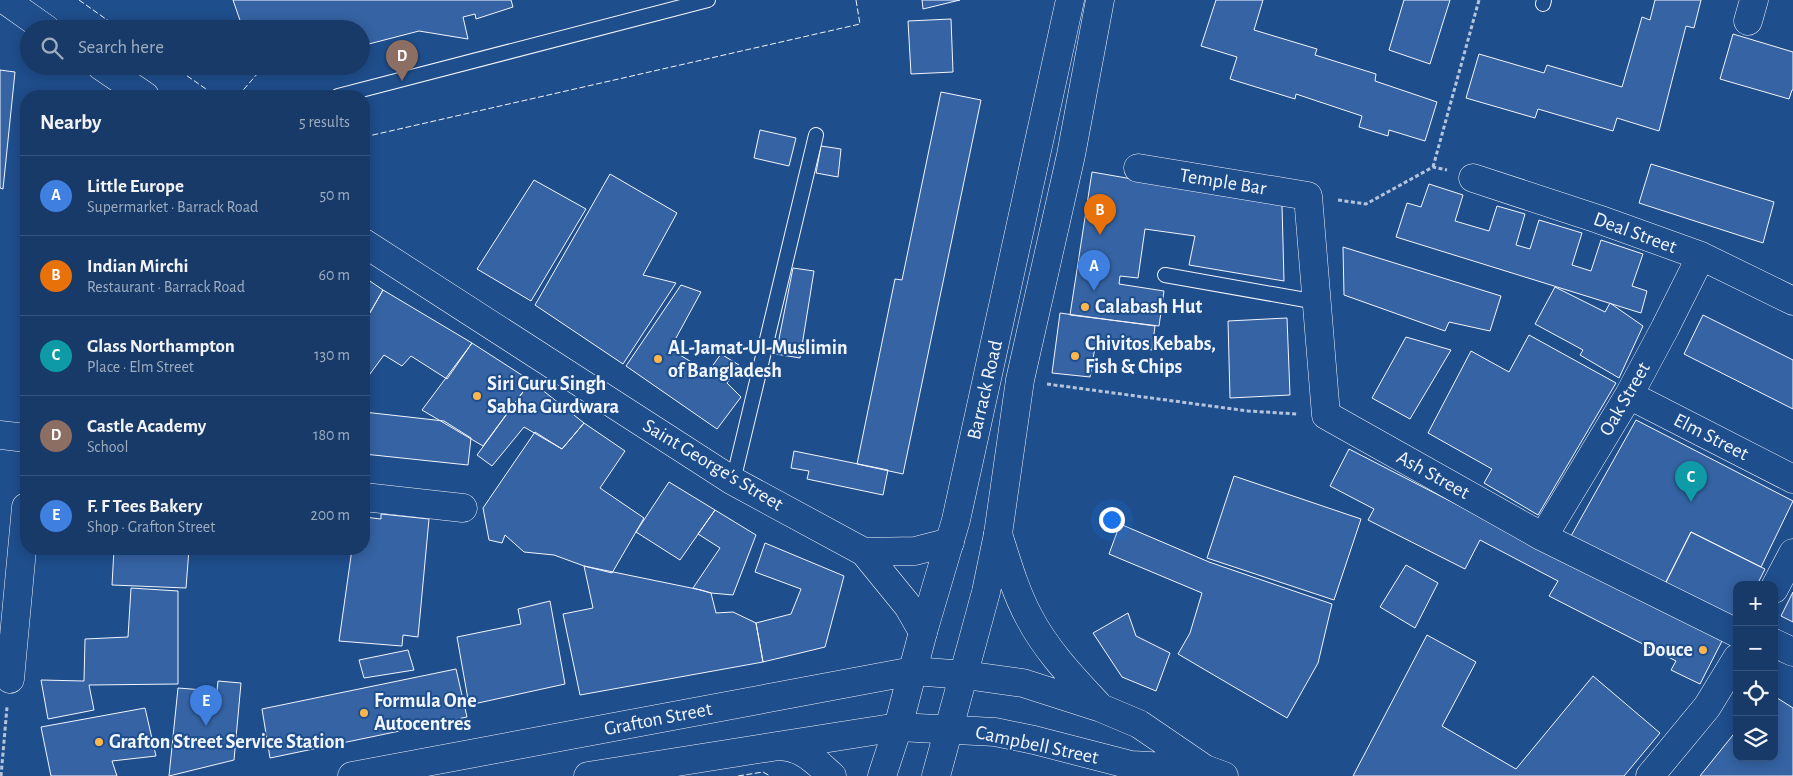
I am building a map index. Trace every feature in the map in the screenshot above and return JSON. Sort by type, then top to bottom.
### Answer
[{"type":"main road","points":[[5,0],[33,20]]},
{"type":"main road","name":"Barrack Road","points":[[882,776],[898,727],[923,632],[950,542],[967,472],[1070,0]]},
{"type":"main road","name":"Barrack Road","points":[[936,776],[986,592],[998,534],[1020,380],[1072,156],[1100,0]]},
{"type":"main road","points":[[114,75],[136,90]]},
{"type":"main road","name":"Temple Bar","points":[[1138,168],[1308,196]]},
{"type":"main road","name":"Deal Street","points":[[1473,178],[1598,219],[1701,256],[1793,301]]},
{"type":"main road","points":[[1308,196],[1326,415]]},
{"type":"main road","name":"Saint George's Street","points":[[370,246],[733,481],[864,552],[908,606],[923,632]]},
{"type":"main road","name":"Oak Street","points":[[1542,537],[1629,394],[1701,256]]},
{"type":"main road","name":"Elm Street","points":[[1629,394],[1793,479]]},
{"type":"main road","name":"Ash Street","points":[[1326,415],[1542,537],[1733,631]]},
{"type":"main road","points":[[0,435],[20,437]]},
{"type":"main road","points":[[370,498],[463,508]]},
{"type":"main road","points":[[998,534],[1017,589],[1037,632],[1075,681],[1101,708]]},
{"type":"main road","name":"Saint George's Street","points":[[864,552],[915,551],[950,542]]},
{"type":"main road","points":[[1778,581],[1793,553]]},
{"type":"main road","points":[[10,679],[22,555]]},
{"type":"main road","points":[[1778,645],[1793,652]]},
{"type":"main road","points":[[1650,776],[1707,707],[1733,665]]},
{"type":"main road","name":"Grafton Street","points":[[352,776],[913,671],[965,675]]},
{"type":"main road","name":"Campbell Street","points":[[965,675],[1023,683],[1101,708],[1140,724],[1214,772]]},
{"type":"main road","points":[[588,776],[898,727]]},
{"type":"main road","name":"Campbell Street","points":[[898,727],[995,732],[1131,765],[1214,772]]},
{"type":"main road","points":[[777,746],[794,747],[813,759],[832,776]]},
{"type":"lane","points":[[361,90],[708,0]]},
{"type":"lane","points":[[733,481],[816,135]]},
{"type":"lane","points":[[1165,274],[1316,302]]},
{"type":"path","points":[[1433,167],[1478,0]]},
{"type":"path","points":[[1308,196],[1366,204],[1433,167],[1473,178]]},
{"type":"path","points":[[1020,380],[1248,411],[1326,415]]},
{"type":"path","points":[[1,776],[10,679]]},
{"type":"building","points":[[233,0],[511,0],[513,7],[476,19],[475,14],[463,17],[468,39],[419,31],[370,44],[370,20],[240,20]]},
{"type":"building","points":[[922,0],[960,0],[923,9]]},
{"type":"building","points":[[1216,0],[1263,0],[1254,30],[1317,49],[1315,55],[1376,74],[1375,81],[1437,102],[1425,141],[1389,130],[1388,136],[1359,127],[1362,116],[1296,94],[1295,99],[1230,79],[1237,57],[1201,46]]},
{"type":"building","points":[[1404,0],[1450,0],[1430,64],[1389,50]]},
{"type":"building","points":[[1655,0],[1701,0],[1694,28],[1686,26],[1659,131],[1617,118],[1613,131],[1538,109],[1535,118],[1466,98],[1479,54],[1544,73],[1547,65],[1622,87],[1642,17],[1650,20]]},
{"type":"building","points":[[951,19],[953,72],[911,74],[908,21]]},
{"type":"building","points":[[1733,34],[1793,52],[1793,90],[1789,99],[1720,79]]},
{"type":"building","points":[[0,70],[15,72],[3,189],[0,188]]},
{"type":"building","points":[[941,92],[981,100],[903,474],[857,464],[895,279],[902,280]]},
{"type":"building","points":[[760,130],[796,138],[789,166],[754,158]]},
{"type":"building","points":[[821,146],[841,149],[838,177],[816,173]]},
{"type":"building","points":[[1651,164],[1774,202],[1763,243],[1639,203]]},
{"type":"building","points":[[1092,172],[1282,205],[1284,281],[1189,265],[1195,236],[1145,229],[1138,278],[1120,276],[1119,284],[1164,291],[1159,326],[1070,315]]},
{"type":"building","points":[[610,174],[677,213],[643,275],[676,283],[623,364],[535,305]]},
{"type":"building","points":[[534,180],[586,209],[531,301],[477,269]]},
{"type":"building","points":[[1429,184],[1463,195],[1455,221],[1489,231],[1497,206],[1525,214],[1516,245],[1530,249],[1539,220],[1582,233],[1572,265],[1591,271],[1601,240],[1643,254],[1632,286],[1647,291],[1641,313],[1396,237],[1407,203],[1421,207]]},
{"type":"building","points":[[1343,247],[1501,296],[1490,331],[1449,322],[1445,331],[1344,295]]},
{"type":"building","points":[[793,268],[814,271],[800,358],[776,354]]},
{"type":"building","points":[[370,281],[383,290],[370,313]]},
{"type":"building","name":"AL-Jamat-Ul-Muslimin of Bangladesh","points":[[681,285],[701,292],[670,349],[708,372],[721,354],[739,365],[727,383],[741,397],[717,429],[626,366]]},
{"type":"building","points":[[1555,287],[1605,312],[1610,303],[1643,326],[1619,378],[1580,355],[1583,350],[1535,324]]},
{"type":"building","points":[[383,290],[472,343],[447,379],[411,356],[402,366],[384,355],[370,374],[370,313]]},
{"type":"building","points":[[1060,313],[1155,326],[1152,350],[1096,341],[1090,377],[1052,373]]},
{"type":"building","points":[[1703,315],[1793,360],[1793,409],[1684,354]]},
{"type":"building","points":[[1287,318],[1290,395],[1230,398],[1228,321]]},
{"type":"building","points":[[1529,335],[1616,383],[1538,515],[1484,483],[1492,469],[1428,433],[1471,351],[1509,372]]},
{"type":"building","points":[[1406,337],[1451,350],[1410,419],[1372,398]]},
{"type":"building","name":"Siri Guru Singh Sabha Gurdwara","points":[[472,343],[531,381],[483,446],[422,410]]},
{"type":"building","points":[[531,381],[584,423],[562,449],[524,427],[492,466],[477,455]]},
{"type":"building","points":[[370,413],[444,421],[471,438],[468,465],[370,455]]},
{"type":"building","points":[[1636,420],[1793,501],[1761,567],[1691,532],[1665,584],[1571,536]]},
{"type":"building","points":[[584,423],[625,451],[600,488],[644,518],[612,573],[584,566],[554,555],[524,552],[505,535],[502,543],[489,540],[483,508],[535,432],[562,449]]},
{"type":"building","points":[[1349,449],[1722,641],[1700,684],[1671,670],[1676,661],[1549,596],[1558,581],[1480,540],[1465,569],[1368,520],[1374,509],[1330,486]]},
{"type":"building","points":[[794,451],[888,470],[883,495],[807,479],[809,471],[791,468]]},
{"type":"building","points":[[1234,476],[1361,519],[1334,600],[1207,558]]},
{"type":"building","points":[[669,482],[715,510],[680,560],[636,532]]},
{"type":"building","points":[[715,510],[756,535],[733,595],[711,593],[693,588],[720,548],[698,534]]},
{"type":"building","points":[[381,514],[429,519],[418,637],[403,635],[402,646],[339,641],[351,555],[370,555],[370,518],[381,519]]},
{"type":"building","points":[[1120,524],[1209,562],[1332,604],[1318,663],[1287,718],[1178,654],[1190,633],[1202,593],[1109,554]]},
{"type":"building","points":[[1691,532],[1765,569],[1759,581],[1733,581],[1733,618],[1665,584]]},
{"type":"building","points":[[765,543],[844,576],[825,647],[763,662],[756,623],[791,614],[801,589],[755,572]]},
{"type":"building","points":[[114,555],[189,555],[186,588],[112,585]]},
{"type":"building","points":[[1406,565],[1438,583],[1415,628],[1380,607]]},
{"type":"building","points":[[584,566],[711,593],[716,613],[733,612],[756,623],[763,662],[580,695],[563,614],[593,608]]},
{"type":"building","points":[[131,588],[178,591],[178,684],[89,685],[94,710],[48,719],[41,680],[84,681],[85,639],[128,637]]},
{"type":"building","points":[[1793,592],[1793,622],[1781,616]]},
{"type":"building","points":[[550,601],[565,684],[469,705],[457,637],[521,624],[518,609]]},
{"type":"building","points":[[1128,613],[1136,636],[1170,653],[1156,691],[1122,677],[1093,633]]},
{"type":"building","points":[[1427,635],[1476,662],[1442,726],[1516,769],[1593,676],[1660,733],[1624,776],[1353,776]]},
{"type":"building","points":[[408,650],[414,670],[364,678],[359,660]]},
{"type":"building","name":"Formula One Autocentres","points":[[456,669],[467,717],[270,758],[262,709]]},
{"type":"building","points":[[218,681],[241,683],[234,760],[169,776],[178,688],[217,691]]},
{"type":"building","points":[[1778,699],[1793,708],[1793,776],[1700,776],[1733,735],[1733,761],[1778,761]]},
{"type":"building","name":"Grafton Street Service Station","points":[[145,708],[156,756],[112,761],[117,776],[51,776],[41,727]]},
{"type":"fence","points":[[79,0],[107,20]]},
{"type":"fence","points":[[370,136],[860,24],[856,0]]},
{"type":"fence","points":[[186,75],[207,90]]},
{"type":"fence","points":[[243,90],[256,75]]},
{"type":"fence","points":[[738,776],[763,772],[770,776]]},
{"type":"place","name":"Castle Academy","points":[[402,81]]},
{"type":"place","name":"Indian Mirchi","points":[[1100,235]]},
{"type":"place","name":"Little Europe","points":[[1094,291]]},
{"type":"place","name":"Calabash Hut","points":[[1085,307]]},
{"type":"place","name":"Chivitos Kebabs, Fish & Chips","points":[[1075,356]]},
{"type":"place","name":"AL-Jamat-Ul-Muslimin of Bangladesh","points":[[658,359]]},
{"type":"place","name":"Siri Guru Singh Sabha Gurdwara","points":[[477,396]]},
{"type":"place","name":"Glass Northampton","points":[[1691,502]]},
{"type":"place","name":"Douce","points":[[1703,650]]},
{"type":"place","name":"Formula One Autocentres","points":[[364,713]]},
{"type":"place","name":"F. F Tees Bakery","points":[[206,726]]},
{"type":"place","name":"Grafton Street Service Station","points":[[99,742]]}]
